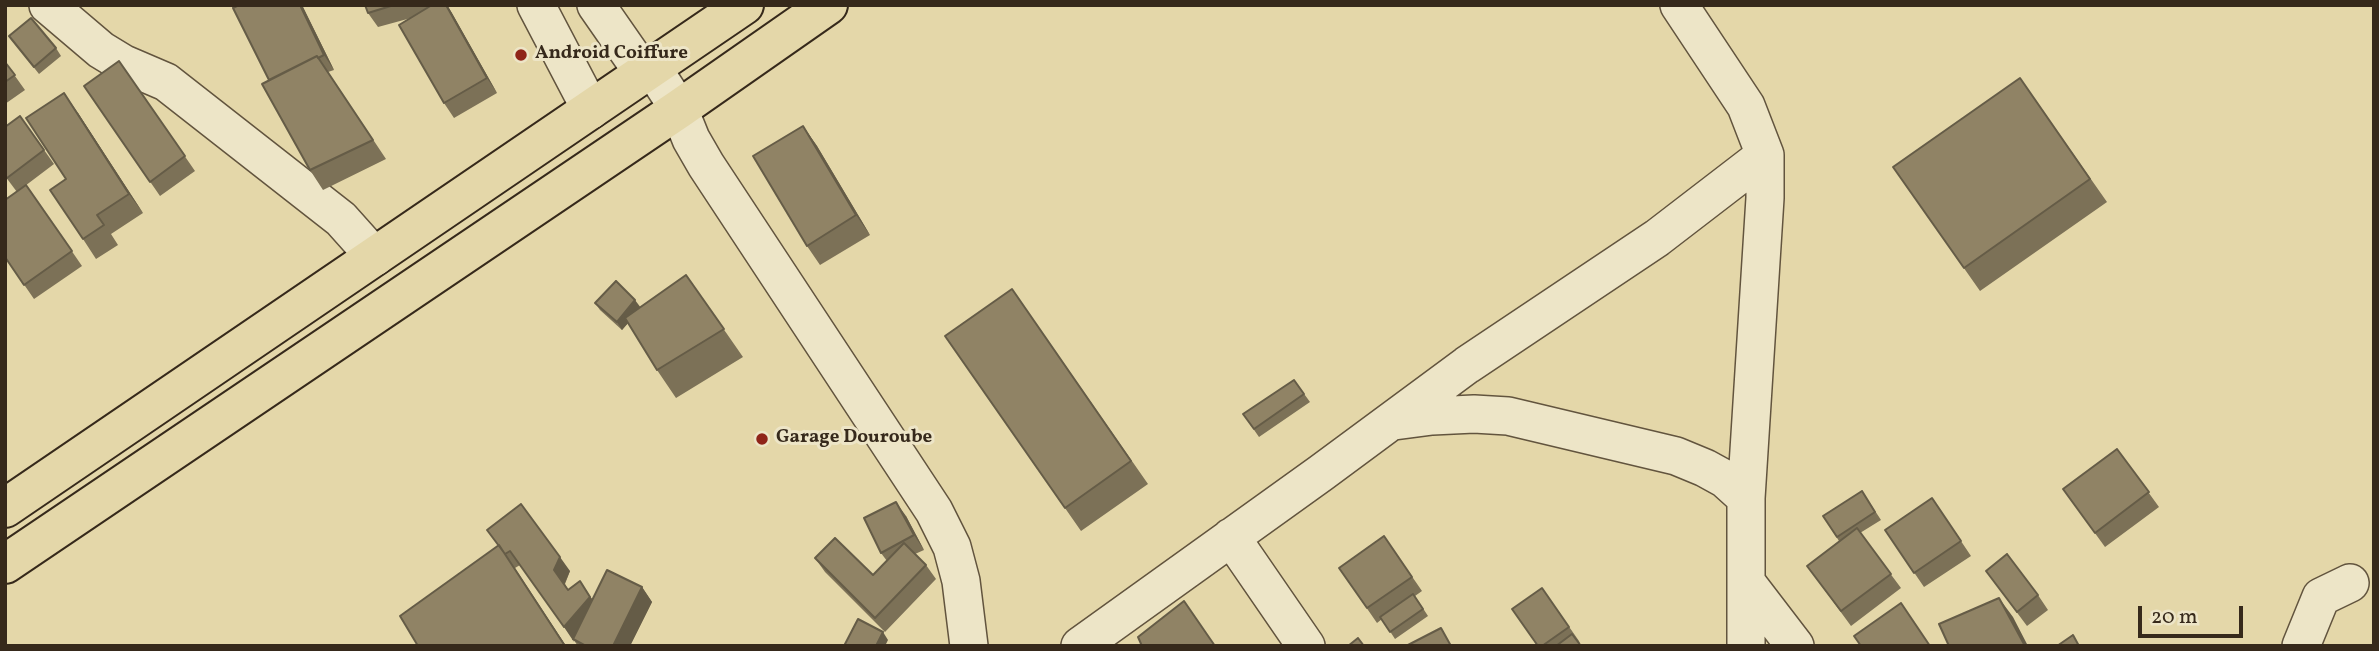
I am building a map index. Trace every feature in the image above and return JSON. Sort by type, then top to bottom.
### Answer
[{"type":"main road","points":[[5,564],[679,109],[828,5]]},
{"type":"main road","points":[[5,508],[648,71],[733,9]]},
{"type":"street","points":[[48,5],[101,50],[124,64],[166,82],[341,219],[375,257]]},
{"type":"street","points":[[536,5],[591,110]]},
{"type":"street","points":[[596,5],[679,109],[691,139],[706,165],[934,511],[953,547],[961,580],[963,639]]},
{"type":"street","points":[[1679,5],[1746,106],[1765,155],[1765,198],[1746,498],[1746,646]]},
{"type":"street","points":[[1081,646],[1467,365],[1657,238],[1765,155]]},
{"type":"street","points":[[1393,421],[1475,414],[1508,416],[1675,456],[1725,479],[1746,498]]},
{"type":"street","points":[[1231,537],[1306,646]]},
{"type":"street","points":[[1746,582],[1795,646]]},
{"type":"street","points":[[2301,646],[2321,597],[2350,583]]},
{"type":"building","points":[[239,5],[300,5],[324,55],[269,80],[233,8]]},
{"type":"building","points":[[365,5],[394,5],[368,13]]},
{"type":"building","points":[[432,5],[446,5],[487,78],[444,103],[399,25]]},
{"type":"building","points":[[31,18],[56,48],[34,67],[9,36]]},
{"type":"building","points":[[317,56],[373,140],[310,170],[262,84]]},
{"type":"building","points":[[119,61],[185,156],[150,182],[84,86]]},
{"type":"building","points":[[5,62],[15,75],[5,82]]},
{"type":"building","points":[[2020,78],[2090,179],[1964,268],[1893,167]]},
{"type":"building","points":[[64,93],[129,194],[97,215],[104,225],[83,239],[50,190],[66,179],[26,118]]},
{"type":"building","points":[[20,116],[44,150],[7,178],[5,127]]},
{"type":"building","points":[[803,126],[856,215],[807,246],[753,156]]},
{"type":"building","points":[[26,185],[72,251],[24,285],[5,257],[5,200]]},
{"type":"building","points":[[686,275],[724,329],[657,370],[625,318]]},
{"type":"building","points":[[616,281],[635,300],[617,322],[595,303]]},
{"type":"building","points":[[1012,289],[1131,461],[1065,508],[945,336]]},
{"type":"building","points":[[1294,380],[1304,394],[1254,429],[1243,414]]},
{"type":"building","points":[[2117,449],[2149,492],[2095,533],[2063,489]]},
{"type":"building","points":[[1862,491],[1875,512],[1837,537],[1823,516]]},
{"type":"building","points":[[1932,498],[1961,541],[1914,573],[1885,530]]},
{"type":"building","points":[[896,502],[914,535],[881,553],[864,518]]},
{"type":"building","points":[[521,504],[560,557],[554,570],[568,590],[580,581],[590,597],[564,627],[510,551],[505,554],[487,530]]},
{"type":"building","points":[[1857,528],[1891,574],[1841,611],[1807,566]]},
{"type":"building","points":[[1384,536],[1412,577],[1367,608],[1339,568]]},
{"type":"building","points":[[835,538],[873,575],[904,543],[926,565],[875,618],[815,558]]},
{"type":"building","points":[[499,545],[565,646],[418,646],[400,616]]},
{"type":"building","points":[[2007,554],[2038,595],[2017,612],[1986,571]]},
{"type":"building","points":[[607,570],[642,587],[613,646],[586,646],[573,639]]},
{"type":"building","points":[[1542,588],[1569,627],[1538,646],[1512,609]]},
{"type":"building","points":[[1413,594],[1423,609],[1390,632],[1380,617]]},
{"type":"building","points":[[1999,598],[2025,646],[1949,646],[1939,624]]},
{"type":"building","points":[[1184,601],[1215,646],[1142,646],[1138,637]]},
{"type":"building","points":[[1901,603],[1930,646],[1861,646],[1854,636]]},
{"type":"building","points":[[858,619],[883,632],[876,646],[844,646]]},
{"type":"building","points":[[1441,628],[1451,646],[1406,646]]},
{"type":"building","points":[[1572,634],[1581,646],[1556,646]]},
{"type":"building","points":[[2073,635],[2079,646],[2057,646]]},
{"type":"building","points":[[1358,638],[1364,646],[1348,646]]},
{"type":"place","name":"Android Coiffure","points":[[521,55]]},
{"type":"place","name":"Garage Douroube","points":[[762,439]]}]
